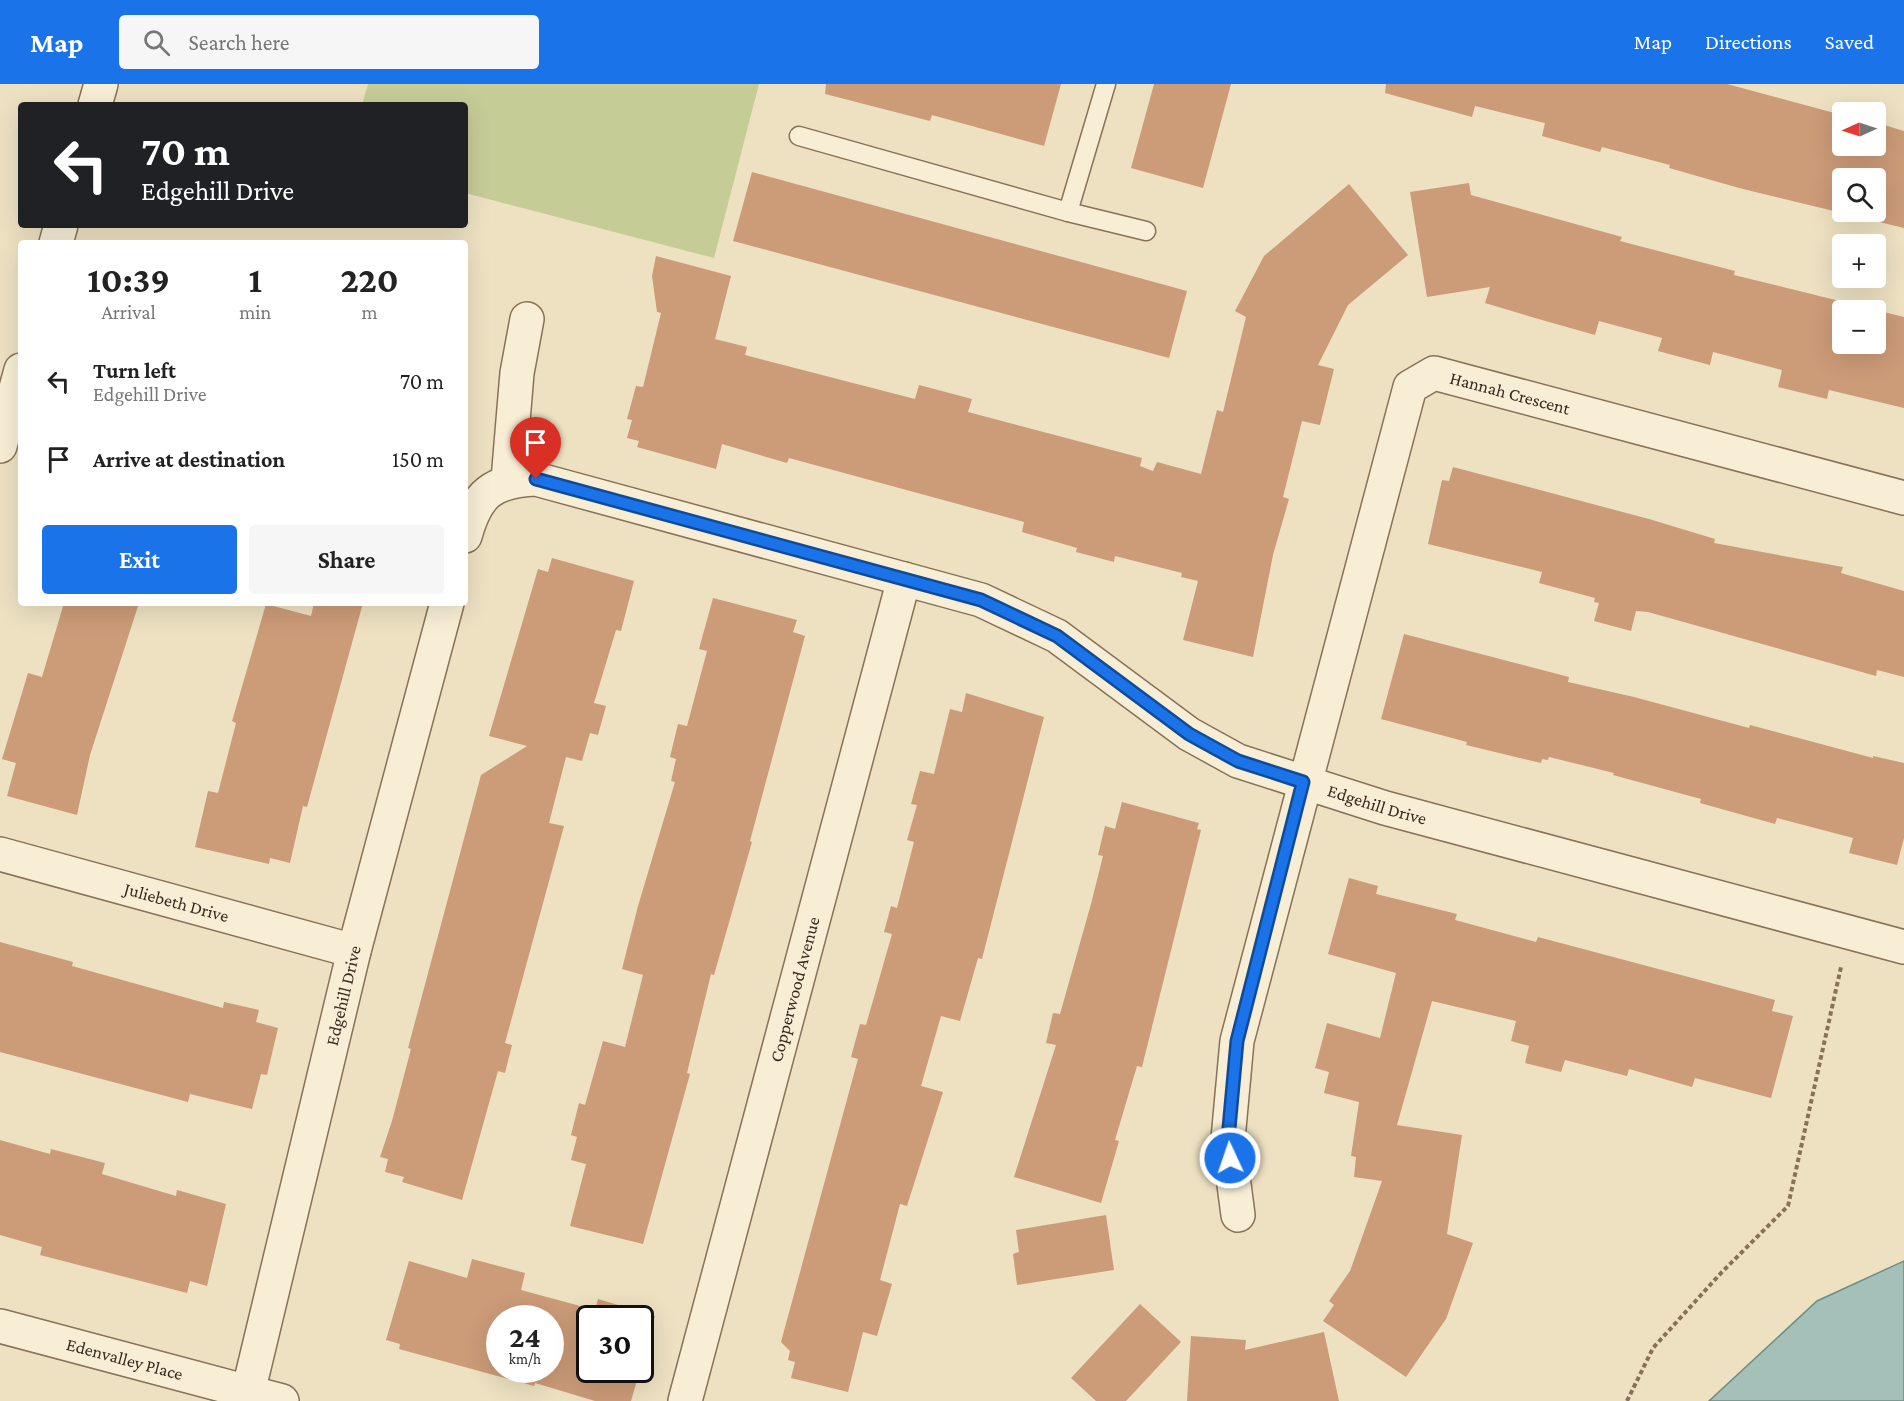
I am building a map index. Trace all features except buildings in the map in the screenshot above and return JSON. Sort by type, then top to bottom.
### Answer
[{"type":"street","points":[[96,102],[101,84]]},
{"type":"street","points":[[468,525],[470,517],[486,493],[508,480],[517,373],[527,320]]},
{"type":"street","name":"Hannah Crescent","points":[[1238,1215],[1228,1139],[1237,1041],[1303,782],[1410,387],[1434,373],[1904,498]]},
{"type":"street","points":[[0,446],[18,381]]},
{"type":"street","name":"Edgehill Drive","points":[[508,480],[536,479],[981,600],[1057,636],[1189,734],[1238,761],[1396,811],[1904,947]]},
{"type":"street","name":"Copperwood Avenue","points":[[685,1401],[904,579]]},
{"type":"street","name":"Edgehill Drive","points":[[247,1396],[354,951],[446,606]]},
{"type":"street","name":"Juliebeth Drive","points":[[0,854],[354,951]]},
{"type":"street","name":"Edenvalley Place","points":[[0,1326],[247,1396]]},
{"type":"street","points":[[247,1396],[282,1401]]},
{"type":"lane","points":[[1068,212],[1106,84]]},
{"type":"lane","points":[[799,136],[1068,212],[1146,231]]},
{"type":"path","points":[[1627,1401],[1653,1348],[1721,1273],[1788,1206],[1849,932]]},
{"type":"green space","points":[[368,84],[759,84],[714,258],[468,194],[468,102],[363,102]]},
{"type":"water","points":[[1904,1261],[1904,1401],[1709,1401],[1817,1301]]},
{"type":"route","points":[[536,479],[981,600],[1057,636],[1189,734],[1238,761],[1303,782],[1237,1041],[1228,1139],[1230,1158]]}]
